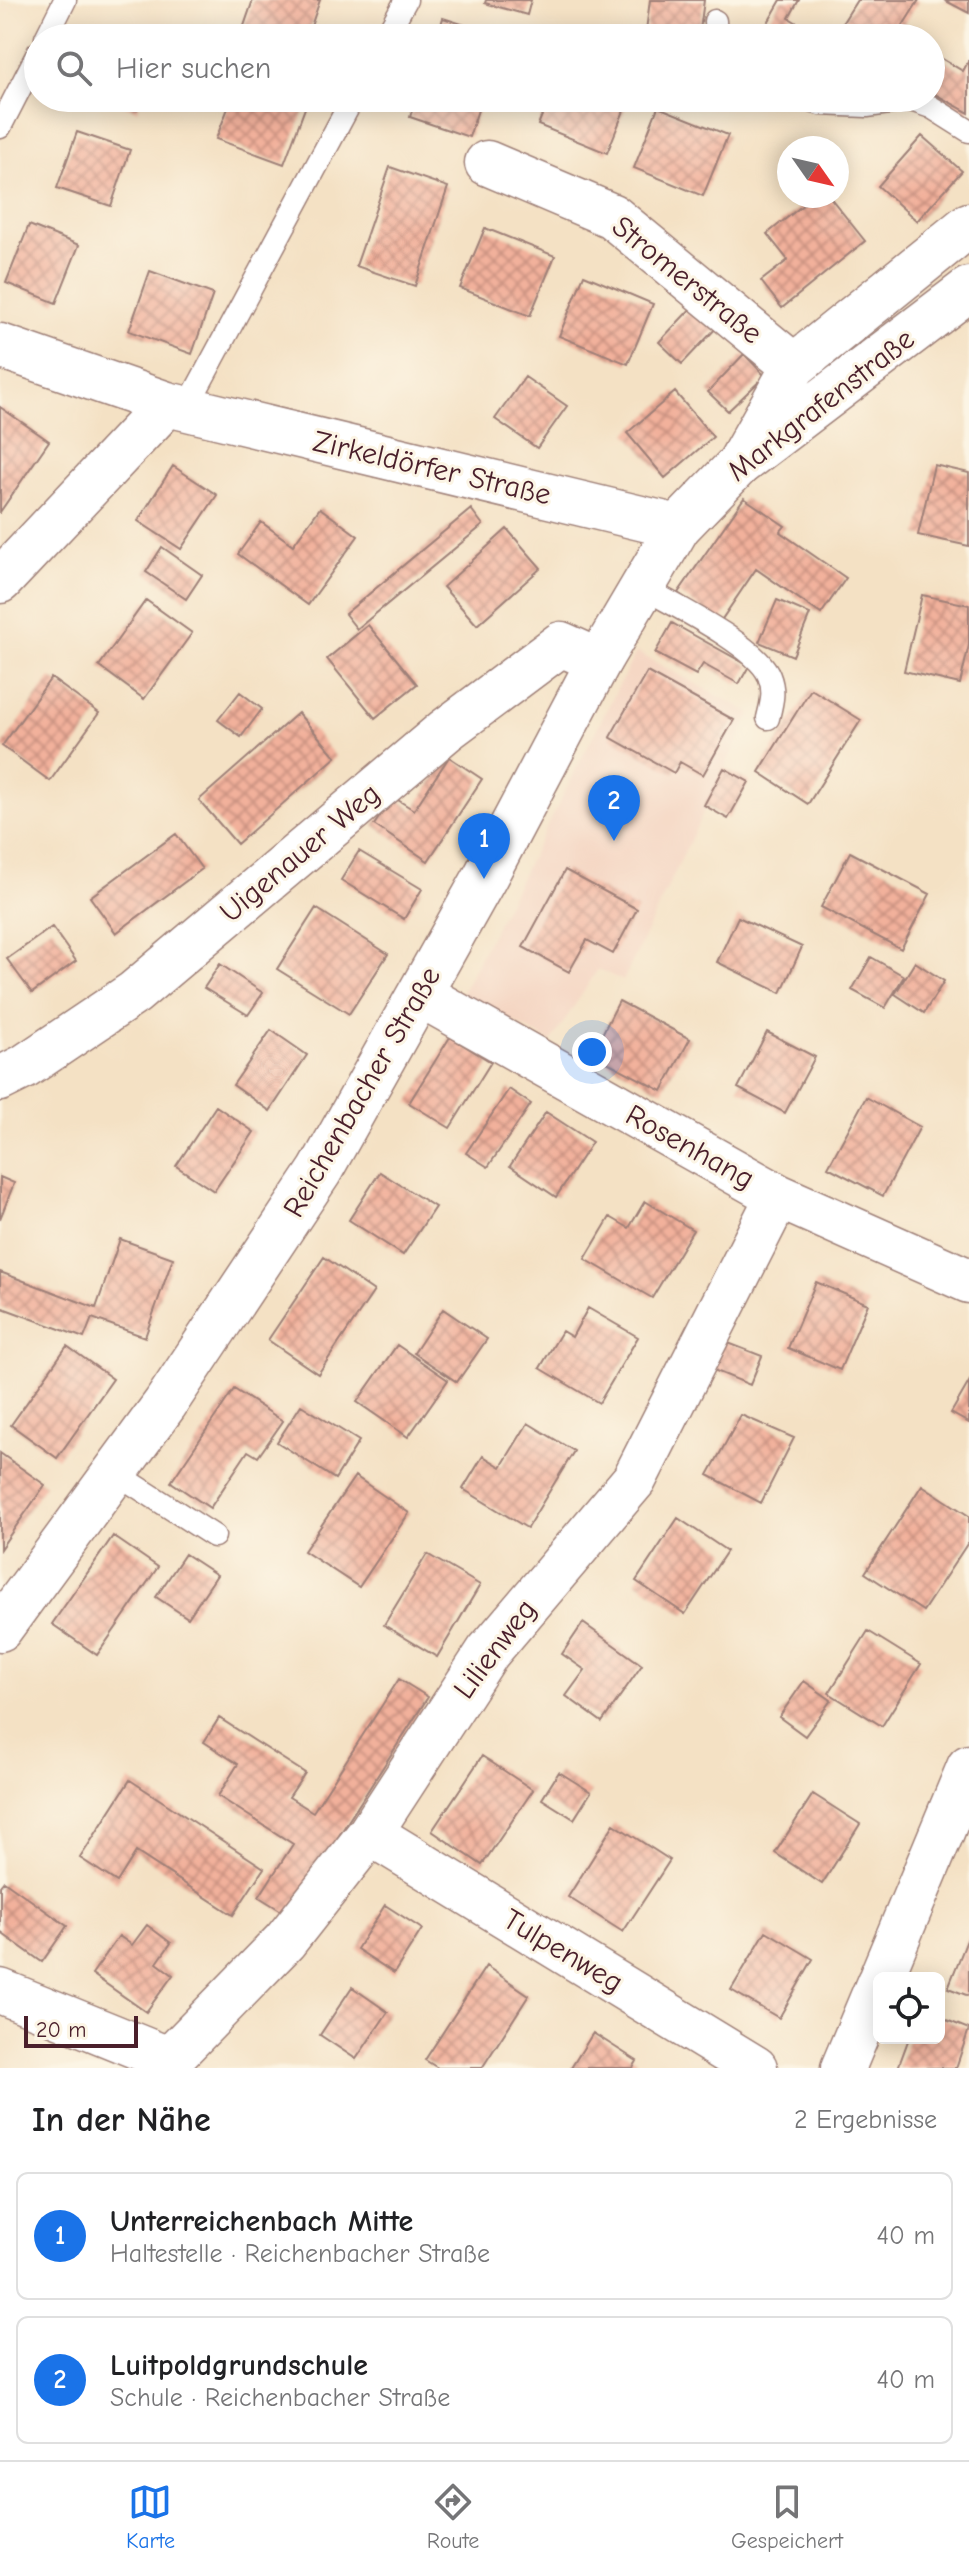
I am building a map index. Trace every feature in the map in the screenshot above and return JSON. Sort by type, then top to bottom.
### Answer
[{"type":"street","name":"Stromerstraße","points":[[487,163],[612,216],[794,366]]},
{"type":"street","points":[[739,464],[794,366],[969,225]]},
{"type":"street","name":"Markgrafenstraße","points":[[678,527],[739,464],[969,289]]},
{"type":"street","name":"Zirkeldörfer Straße","points":[[0,346],[177,407],[678,527]]},
{"type":"street","points":[[0,581],[177,407]]},
{"type":"street","name":"Reichenbacher Straße","points":[[0,1629],[165,1404],[320,1171],[421,995],[599,661],[678,527]]},
{"type":"street","name":"Uigenauer Weg","points":[[0,1079],[24,1067],[134,993],[446,730],[561,644],[599,661]]},
{"type":"street","name":"Rosenhang","points":[[421,995],[778,1196],[969,1281]]},
{"type":"street","name":"Lilienweg","points":[[165,2063],[285,1941],[370,1833],[488,1652],[634,1480],[778,1196]]},
{"type":"street","points":[[883,1972],[969,1767]]},
{"type":"street","name":"Tulpenweg","points":[[370,1833],[755,2068]]},
{"type":"street","points":[[0,1991],[165,2063]]},
{"type":"street","points":[[843,2068],[873,1997]]},
{"type":"lane","points":[[53,24],[65,0]]},
{"type":"lane","points":[[393,24],[406,0]]},
{"type":"lane","points":[[0,127],[24,80]]},
{"type":"lane","points":[[177,407],[345,112]]},
{"type":"lane","points":[[939,112],[969,131]]},
{"type":"lane","points":[[642,587],[752,653],[768,673],[774,696],[768,718]]},
{"type":"lane","points":[[116,1473],[214,1536]]},
{"type":"shaded area","points":[[636,652],[751,713],[623,981],[598,969],[551,1042],[461,994]]},
{"type":"building","points":[[253,0],[320,0],[312,24],[245,24]]},
{"type":"building","points":[[486,0],[531,0],[527,15],[485,3]]},
{"type":"building","points":[[650,0],[704,0],[701,24],[647,24]]},
{"type":"building","points":[[781,0],[799,0],[789,18],[799,24],[767,24]]},
{"type":"building","points":[[857,0],[919,0],[904,24],[842,24]]},
{"type":"building","points":[[944,0],[969,0],[969,13]]},
{"type":"building","points":[[443,18],[462,24],[441,24]]},
{"type":"building","points":[[945,60],[963,71],[969,60],[969,113],[945,100]]},
{"type":"building","points":[[227,112],[304,112],[284,164],[216,139]]},
{"type":"building","points":[[412,112],[477,112],[469,137],[410,117]]},
{"type":"building","points":[[543,112],[623,112],[607,153],[538,125]]},
{"type":"building","points":[[656,112],[670,112],[728,135],[703,196],[634,168]]},
{"type":"building","points":[[77,132],[130,150],[111,206],[57,188]]},
{"type":"building","points":[[922,136],[962,171],[917,221],[878,186]]},
{"type":"building","points":[[390,167],[448,187],[415,286],[356,266]]},
{"type":"building","points":[[799,208],[839,208],[865,241],[782,308],[761,281],[788,260],[767,234]]},
{"type":"building","points":[[29,225],[79,245],[56,303],[6,283]]},
{"type":"building","points":[[485,228],[555,256],[530,316],[460,288]]},
{"type":"building","points":[[150,271],[213,294],[192,354],[129,331]]},
{"type":"building","points":[[584,275],[653,304],[628,364],[559,336]]},
{"type":"building","points":[[697,302],[720,324],[682,364],[659,342]]},
{"type":"building","points":[[744,354],[765,376],[728,411],[708,392]]},
{"type":"building","points":[[525,377],[567,406],[537,448],[495,419]]},
{"type":"building","points":[[675,392],[713,437],[665,478],[627,433]]},
{"type":"building","points":[[0,407],[49,441],[0,512]]},
{"type":"building","points":[[934,465],[969,473],[969,546],[918,535]]},
{"type":"building","points":[[173,466],[217,495],[181,549],[138,521]]},
{"type":"building","points":[[744,498],[785,526],[780,532],[846,578],[821,614],[756,569],[720,622],[678,593]]},
{"type":"building","points":[[320,508],[358,536],[308,605],[238,554],[261,522],[293,545]]},
{"type":"building","points":[[471,509],[483,525],[357,629],[345,614]]},
{"type":"building","points":[[507,529],[541,568],[477,625],[443,587]]},
{"type":"building","points":[[162,547],[202,575],[186,599],[146,572]]},
{"type":"building","points":[[922,595],[969,605],[969,645],[960,684],[904,671]]},
{"type":"building","points":[[146,600],[192,633],[144,699],[99,666]]},
{"type":"building","points":[[777,600],[810,614],[793,656],[759,642]]},
{"type":"building","points":[[672,623],[749,666],[739,684],[703,664],[696,675],[655,653]]},
{"type":"building","points":[[368,625],[417,684],[375,718],[327,659]]},
{"type":"building","points":[[647,672],[734,720],[703,775],[680,762],[674,773],[610,737]]},
{"type":"building","points":[[51,678],[99,713],[50,781],[2,746]]},
{"type":"building","points":[[811,689],[861,720],[808,804],[759,772]]},
{"type":"building","points":[[240,692],[262,709],[241,737],[218,720]]},
{"type":"building","points":[[298,713],[336,757],[237,844],[199,800]]},
{"type":"building","points":[[449,757],[482,779],[428,861],[374,825],[393,797],[414,810]]},
{"type":"building","points":[[724,768],[749,782],[728,819],[704,805]]},
{"type":"building","points":[[176,834],[202,869],[116,933],[90,897]]},
{"type":"building","points":[[359,851],[422,889],[404,919],[341,880]]},
{"type":"building","points":[[850,852],[930,894],[901,949],[821,907]]},
{"type":"building","points":[[565,870],[637,909],[613,954],[587,940],[569,972],[523,947]]},
{"type":"building","points":[[316,908],[388,954],[349,1014],[277,969]]},
{"type":"building","points":[[738,917],[802,947],[781,993],[717,962]]},
{"type":"building","points":[[52,927],[76,961],[32,993],[7,959]]},
{"type":"building","points":[[871,957],[904,976],[885,1008],[852,990]]},
{"type":"building","points":[[915,962],[944,981],[924,1013],[895,994]]},
{"type":"building","points":[[220,964],[263,993],[248,1015],[204,988]]},
{"type":"building","points":[[619,1001],[690,1039],[662,1091],[592,1054]]},
{"type":"building","points":[[271,1030],[307,1055],[270,1111],[233,1085]]},
{"type":"building","points":[[767,1032],[815,1057],[785,1113],[738,1088]]},
{"type":"building","points":[[450,1037],[491,1062],[450,1128],[409,1103]]},
{"type":"building","points":[[509,1089],[531,1104],[488,1167],[466,1153]]},
{"type":"building","points":[[866,1097],[920,1127],[883,1196],[828,1167]]},
{"type":"building","points":[[216,1106],[254,1132],[214,1191],[176,1166]]},
{"type":"building","points":[[546,1112],[592,1142],[556,1197],[510,1166]]},
{"type":"building","points":[[380,1172],[435,1207],[403,1255],[349,1220]]},
{"type":"building","points":[[0,1177],[14,1183],[0,1219]]},
{"type":"building","points":[[645,1201],[693,1230],[652,1298],[585,1259],[610,1217],[629,1228]]},
{"type":"building","points":[[120,1239],[173,1258],[145,1337],[92,1318],[84,1338],[0,1307],[0,1272],[96,1308]]},
{"type":"building","points":[[324,1257],[374,1291],[318,1374],[268,1340]]},
{"type":"building","points":[[816,1282],[868,1304],[840,1370],[788,1348]]},
{"type":"building","points":[[588,1308],[638,1337],[599,1403],[540,1368],[562,1331],[572,1337]]},
{"type":"building","points":[[443,1309],[487,1339],[457,1382],[414,1353]]},
{"type":"building","points":[[723,1341],[762,1356],[750,1385],[711,1369]]},
{"type":"building","points":[[397,1345],[448,1380],[408,1437],[357,1402]]},
{"type":"building","points":[[67,1346],[113,1379],[57,1458],[11,1425]]},
{"type":"building","points":[[969,1382],[969,1423],[951,1413]]},
{"type":"building","points":[[234,1389],[283,1421],[258,1457],[248,1451],[210,1508],[171,1482]]},
{"type":"building","points":[[301,1405],[359,1441],[335,1479],[277,1442]]},
{"type":"building","points":[[741,1415],[794,1438],[761,1503],[708,1475]]},
{"type":"building","points":[[528,1423],[574,1451],[527,1528],[463,1489],[483,1456],[501,1467]]},
{"type":"building","points":[[0,1453],[45,1485],[0,1549]]},
{"type":"building","points":[[355,1476],[409,1513],[359,1587],[304,1551]]},
{"type":"building","points":[[922,1485],[969,1516],[969,1541],[923,1611],[865,1573]]},
{"type":"building","points":[[678,1518],[727,1551],[685,1614],[636,1581]]},
{"type":"building","points":[[113,1536],[158,1567],[97,1655],[52,1624]]},
{"type":"building","points":[[185,1554],[217,1575],[188,1618],[156,1597]]},
{"type":"building","points":[[427,1554],[480,1585],[437,1657],[384,1625]]},
{"type":"building","points":[[583,1623],[642,1665],[602,1722],[566,1696],[585,1670],[562,1654]]},
{"type":"building","points":[[868,1631],[921,1664],[882,1726],[829,1693]]},
{"type":"building","points":[[399,1679],[428,1697],[288,1915],[259,1897],[293,1844],[218,1796],[238,1764],[204,1742],[219,1718],[305,1773],[289,1797],[313,1812]]},
{"type":"building","points":[[804,1681],[831,1700],[805,1736],[779,1717]]},
{"type":"building","points":[[482,1756],[533,1790],[482,1865],[432,1831]]},
{"type":"building","points":[[559,1772],[591,1792],[574,1819],[542,1799]]},
{"type":"building","points":[[130,1780],[264,1868],[233,1915],[136,1852],[117,1882],[80,1858]]},
{"type":"building","points":[[813,1794],[860,1824],[822,1884],[775,1853]]},
{"type":"building","points":[[614,1824],[670,1860],[623,1932],[568,1897]]},
{"type":"building","points":[[4,1881],[67,1926],[42,1962],[0,1932],[0,1886]]},
{"type":"building","points":[[385,1905],[422,1929],[394,1973],[357,1949]]},
{"type":"building","points":[[147,1925],[171,1943],[157,1963],[173,1975],[146,2012],[92,1974],[119,1936],[132,1945]]},
{"type":"building","points":[[766,1931],[813,1959],[779,2018],[731,1990]]},
{"type":"building","points":[[969,1935],[969,1996],[948,1988]]},
{"type":"building","points":[[486,1966],[529,1995],[482,2068],[438,2068],[425,2060]]},
{"type":"building","points":[[352,1987],[388,2012],[356,2059],[320,2035]]},
{"type":"building","points":[[945,2019],[969,2029],[956,2068],[898,2068],[907,2044],[945,2044]]},
{"type":"building","points":[[593,2033],[637,2061],[633,2068],[571,2068]]},
{"type":"place","name":"Luitpoldgrundschule","points":[[614,841]]},
{"type":"place","name":"Unterreichenbach Mitte","points":[[484,879]]}]
